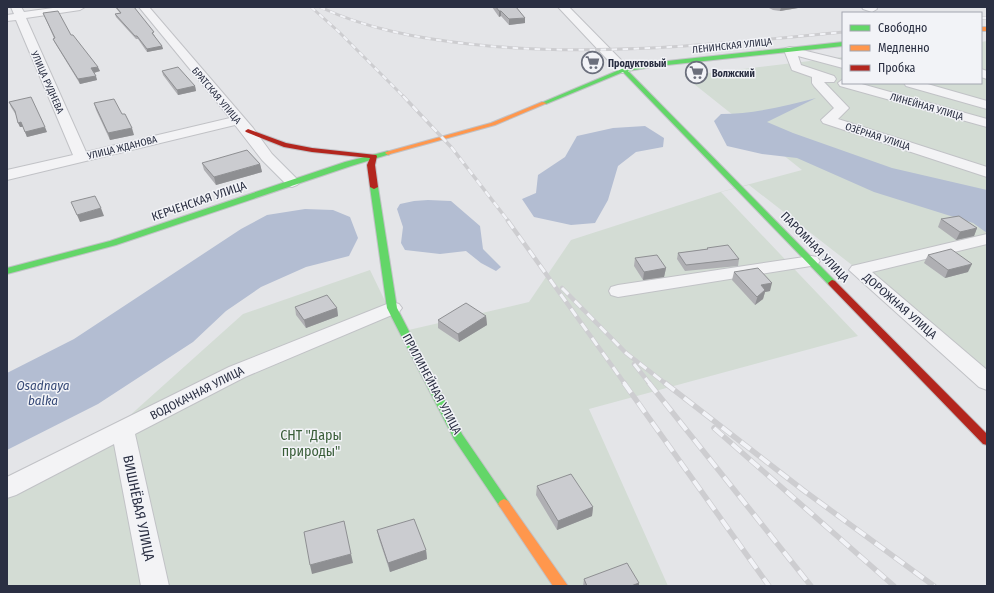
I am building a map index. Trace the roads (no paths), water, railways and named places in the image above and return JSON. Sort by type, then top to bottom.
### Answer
[{"type":"street","points":[[7,19],[18,12],[80,7]]},
{"type":"street","name":"БРАТСКАЯ УЛИЦА","points":[[144,7],[248,131],[267,157],[292,182]]},
{"type":"street","points":[[567,7],[624,70]]},
{"type":"street","name":"УЛИЦА РУДНЕВА","points":[[18,12],[81,157]]},
{"type":"street","name":"ЛЕНИНСКАЯ УЛИЦА","points":[[399,150],[455,136],[493,124],[624,70],[658,64],[842,44]]},
{"type":"street","points":[[790,50],[842,64]]},
{"type":"street","name":"ЛИНЕЙНАЯ УЛИЦА","points":[[790,50],[796,67],[818,76],[842,82]]},
{"type":"street","name":"ПАРОМНАЯ УЛИЦА","points":[[624,70],[987,441]]},
{"type":"street","name":"ОЗЁРНАЯ УЛИЦА","points":[[818,76],[818,83],[842,108],[828,120],[987,172]]},
{"type":"street","name":"ЛИНЕЙНАЯ УЛИЦА","points":[[848,84],[987,123]]},
{"type":"street","points":[[914,84],[987,105]]},
{"type":"street","name":"УЛИЦА ЖДАНОВА","points":[[7,175],[238,120]]},
{"type":"street","points":[[248,131],[284,145],[312,150],[374,156]]},
{"type":"street","name":"КЕРЧЕНСКАЯ УЛИЦА","points":[[7,271],[113,243],[292,182],[374,156],[399,150]]},
{"type":"street","name":"ПРИЛИНЕЙНАЯ УЛИЦА","points":[[374,156],[371,165],[392,308],[458,436],[561,586]]},
{"type":"street","name":"ДОРОЖНАЯ УЛИЦА","points":[[986,239],[858,270],[987,382]]},
{"type":"street","points":[[618,291],[811,261]]},
{"type":"street","name":"ВОДОКАЧНАЯ УЛИЦА","points":[[7,488],[123,431],[237,372],[392,308]]},
{"type":"street","name":"ВИШНЁВАЯ УЛИЦА","points":[[123,431],[155,586]]},
{"type":"water","points":[[816,98],[767,122],[793,133],[892,168],[987,190],[987,233],[973,223],[874,192],[797,158],[762,154],[727,146],[714,121],[721,114],[733,114],[781,107]]},
{"type":"water","points":[[645,126],[664,138],[663,147],[636,152],[618,166],[608,200],[595,223],[571,225],[534,217],[522,199],[536,193],[538,175],[565,157],[577,136],[613,128]]},
{"type":"water","points":[[428,200],[451,201],[480,226],[483,249],[501,267],[496,271],[481,263],[466,251],[440,254],[405,250],[401,243],[403,227],[397,209],[400,204]]},
{"type":"water","name":"Osadnaya balka","points":[[305,209],[333,210],[350,217],[358,238],[349,256],[306,267],[261,287],[226,311],[193,342],[98,404],[7,450],[7,373],[74,339],[241,229],[267,215]]},
{"type":"railway","points":[[311,7],[338,31],[403,96]]},
{"type":"railway","points":[[320,7],[338,15],[393,32],[430,39],[516,48],[562,50],[656,48],[842,32]]},
{"type":"railway","points":[[982,18],[987,18]]},
{"type":"railway","points":[[403,96],[452,148],[509,222]]},
{"type":"railway","points":[[508,221],[625,384]]},
{"type":"railway","points":[[562,288],[626,353],[666,384]]},
{"type":"railway","points":[[634,364],[650,384]]},
{"type":"railway","points":[[624,383],[769,586]]},
{"type":"railway","points":[[649,383],[811,586]]},
{"type":"railway","points":[[665,383],[803,490],[934,586]]},
{"type":"railway","points":[[714,428],[894,586]]},
{"type":"place","name":"Продуктовый","points":[[593,63]]},
{"type":"place","name":"Волжский","points":[[697,73]]},
{"type":"park label","name":"СНТ \"Дары природы\"","points":[[311,444]]}]
